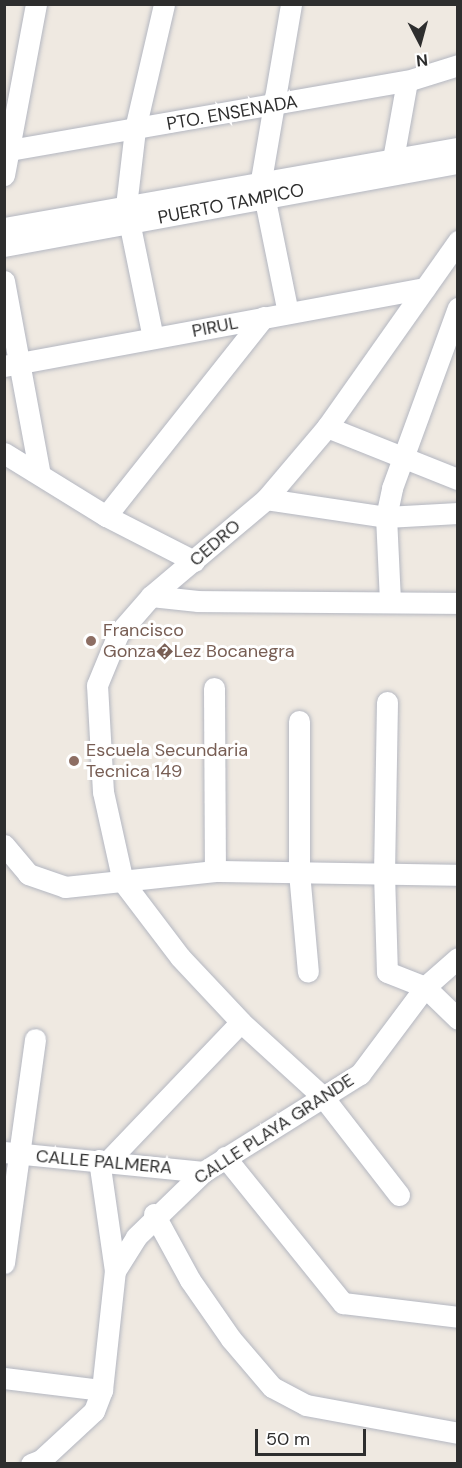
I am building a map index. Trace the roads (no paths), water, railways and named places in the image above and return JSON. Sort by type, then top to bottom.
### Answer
[{"type":"street","points":[[4,175],[36,4]]},
{"type":"street","points":[[153,338],[128,214],[135,129],[164,4]]},
{"type":"street","points":[[288,313],[262,189],[272,106],[291,4]]},
{"type":"street","name":"PTO. ENSENADA","points":[[7,150],[407,81],[458,65]]},
{"type":"street","points":[[393,159],[407,81]]},
{"type":"street","name":"PUERTO TAMPICO","points":[[4,246],[128,214],[262,189],[393,159],[458,148]]},
{"type":"street","name":"PUERTO TAMPICO","points":[[262,189],[458,163]]},
{"type":"street","name":"PUERTO TAMPICO","points":[[4,228],[128,214]]},
{"type":"street","name":"CEDRO","points":[[399,1196],[323,1097],[241,1022],[180,957],[123,882],[103,792],[97,685],[118,634],[150,596],[266,499],[327,427],[458,242]]},
{"type":"street","points":[[4,281],[12,364],[40,475]]},
{"type":"street","name":"PIRUL","points":[[12,364],[425,288]]},
{"type":"street","points":[[390,601],[386,517],[402,457],[458,308]]},
{"type":"street","points":[[106,516],[264,317]]},
{"type":"street","points":[[327,427],[458,479]]},
{"type":"street","points":[[4,453],[106,516],[194,561]]},
{"type":"street","points":[[266,499],[386,517],[458,513]]},
{"type":"street","points":[[150,596],[198,601],[458,603]]},
{"type":"street","points":[[214,688],[215,871]]},
{"type":"street","points":[[387,702],[384,873],[387,972],[425,987],[458,1019]]},
{"type":"street","points":[[299,721],[299,872],[308,972]]},
{"type":"street","points":[[4,845],[28,874],[65,886],[215,871],[458,875]]},
{"type":"street","name":"CALLE PLAYA GRANDE","points":[[115,1271],[154,1214],[203,1172],[225,1156],[360,1074],[425,987],[458,958]]},
{"type":"street","points":[[104,1161],[241,1022]]},
{"type":"street","points":[[4,1263],[13,1153],[35,1039]]},
{"type":"street","name":"CALLE PALMERA","points":[[13,1153],[203,1172]]},
{"type":"street","points":[[225,1156],[343,1302],[458,1317]]},
{"type":"street","name":"CALLE PLAYA GRANDE","points":[[31,1464],[41,1460],[94,1411],[102,1390],[115,1271],[104,1161]]},
{"type":"street","points":[[154,1214],[190,1280],[231,1339],[272,1387],[315,1407],[458,1433]]},
{"type":"street","points":[[4,1378],[102,1390]]},
{"type":"place","name":"Francisco Gonza�Lez Bocanegra","points":[[91,641]]},
{"type":"place","name":"Escuela Secundaria Tecnica 149","points":[[74,761]]}]
